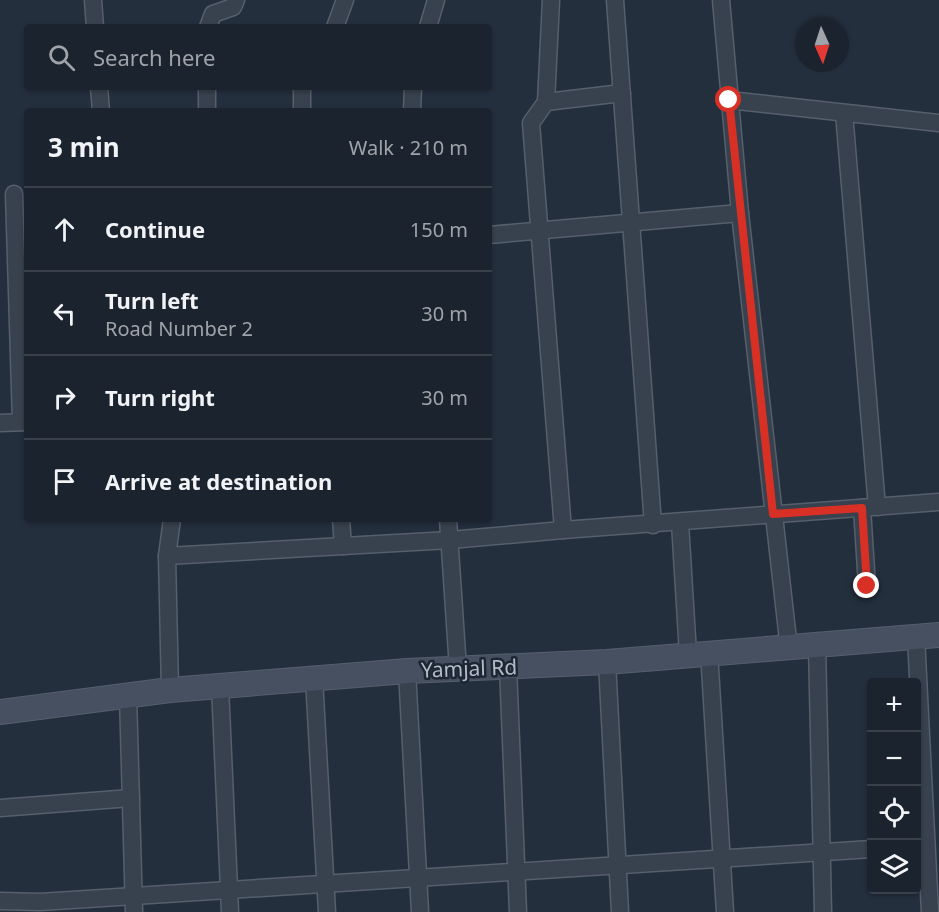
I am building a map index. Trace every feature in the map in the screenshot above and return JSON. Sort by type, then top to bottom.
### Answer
[{"type":"main road","name":"Yamjal Rd","points":[[0,712],[170,690],[314,678],[408,671],[607,662],[928,636]]},
{"type":"street","points":[[93,0],[95,24]]},
{"type":"street","points":[[209,24],[213,14],[233,7],[236,0]]},
{"type":"street","points":[[336,24],[345,0]]},
{"type":"street","points":[[429,24],[436,0]]},
{"type":"street","points":[[551,0],[546,102],[531,123],[563,530]]},
{"type":"street","points":[[615,0],[653,525]]},
{"type":"street","points":[[721,0],[740,213],[789,649]]},
{"type":"street","points":[[99,90],[100,108]]},
{"type":"street","points":[[207,90],[207,108]]},
{"type":"street","points":[[302,90],[302,108]]},
{"type":"street","points":[[412,108],[413,90]]},
{"type":"street","points":[[546,102],[621,93]]},
{"type":"street","points":[[729,100],[939,123]]},
{"type":"street","points":[[844,113],[869,507],[867,586]]},
{"type":"street","points":[[0,423],[24,422],[14,194]]},
{"type":"street","points":[[492,235],[740,213]]},
{"type":"street","points":[[167,556],[450,540],[939,502]]},
{"type":"street","points":[[170,690],[167,556],[172,522]]},
{"type":"street","points":[[341,522],[343,546]]},
{"type":"street","points":[[448,522],[458,669]]},
{"type":"street","points":[[680,523],[723,858],[725,912]]},
{"type":"street","points":[[928,636],[927,845],[930,912]]},
{"type":"street","points":[[817,646],[823,912]]},
{"type":"street","points":[[607,662],[620,912]]},
{"type":"street","points":[[508,667],[518,912]]},
{"type":"street","points":[[408,671],[420,912]]},
{"type":"street","points":[[314,678],[327,912]]},
{"type":"street","points":[[220,687],[230,912]]},
{"type":"street","points":[[128,695],[133,904]]},
{"type":"street","points":[[0,808],[131,798]]},
{"type":"street","points":[[0,901],[40,907],[133,904],[230,890],[867,849]]},
{"type":"route","points":[[729,100],[773,514],[862,508],[867,586]]}]
